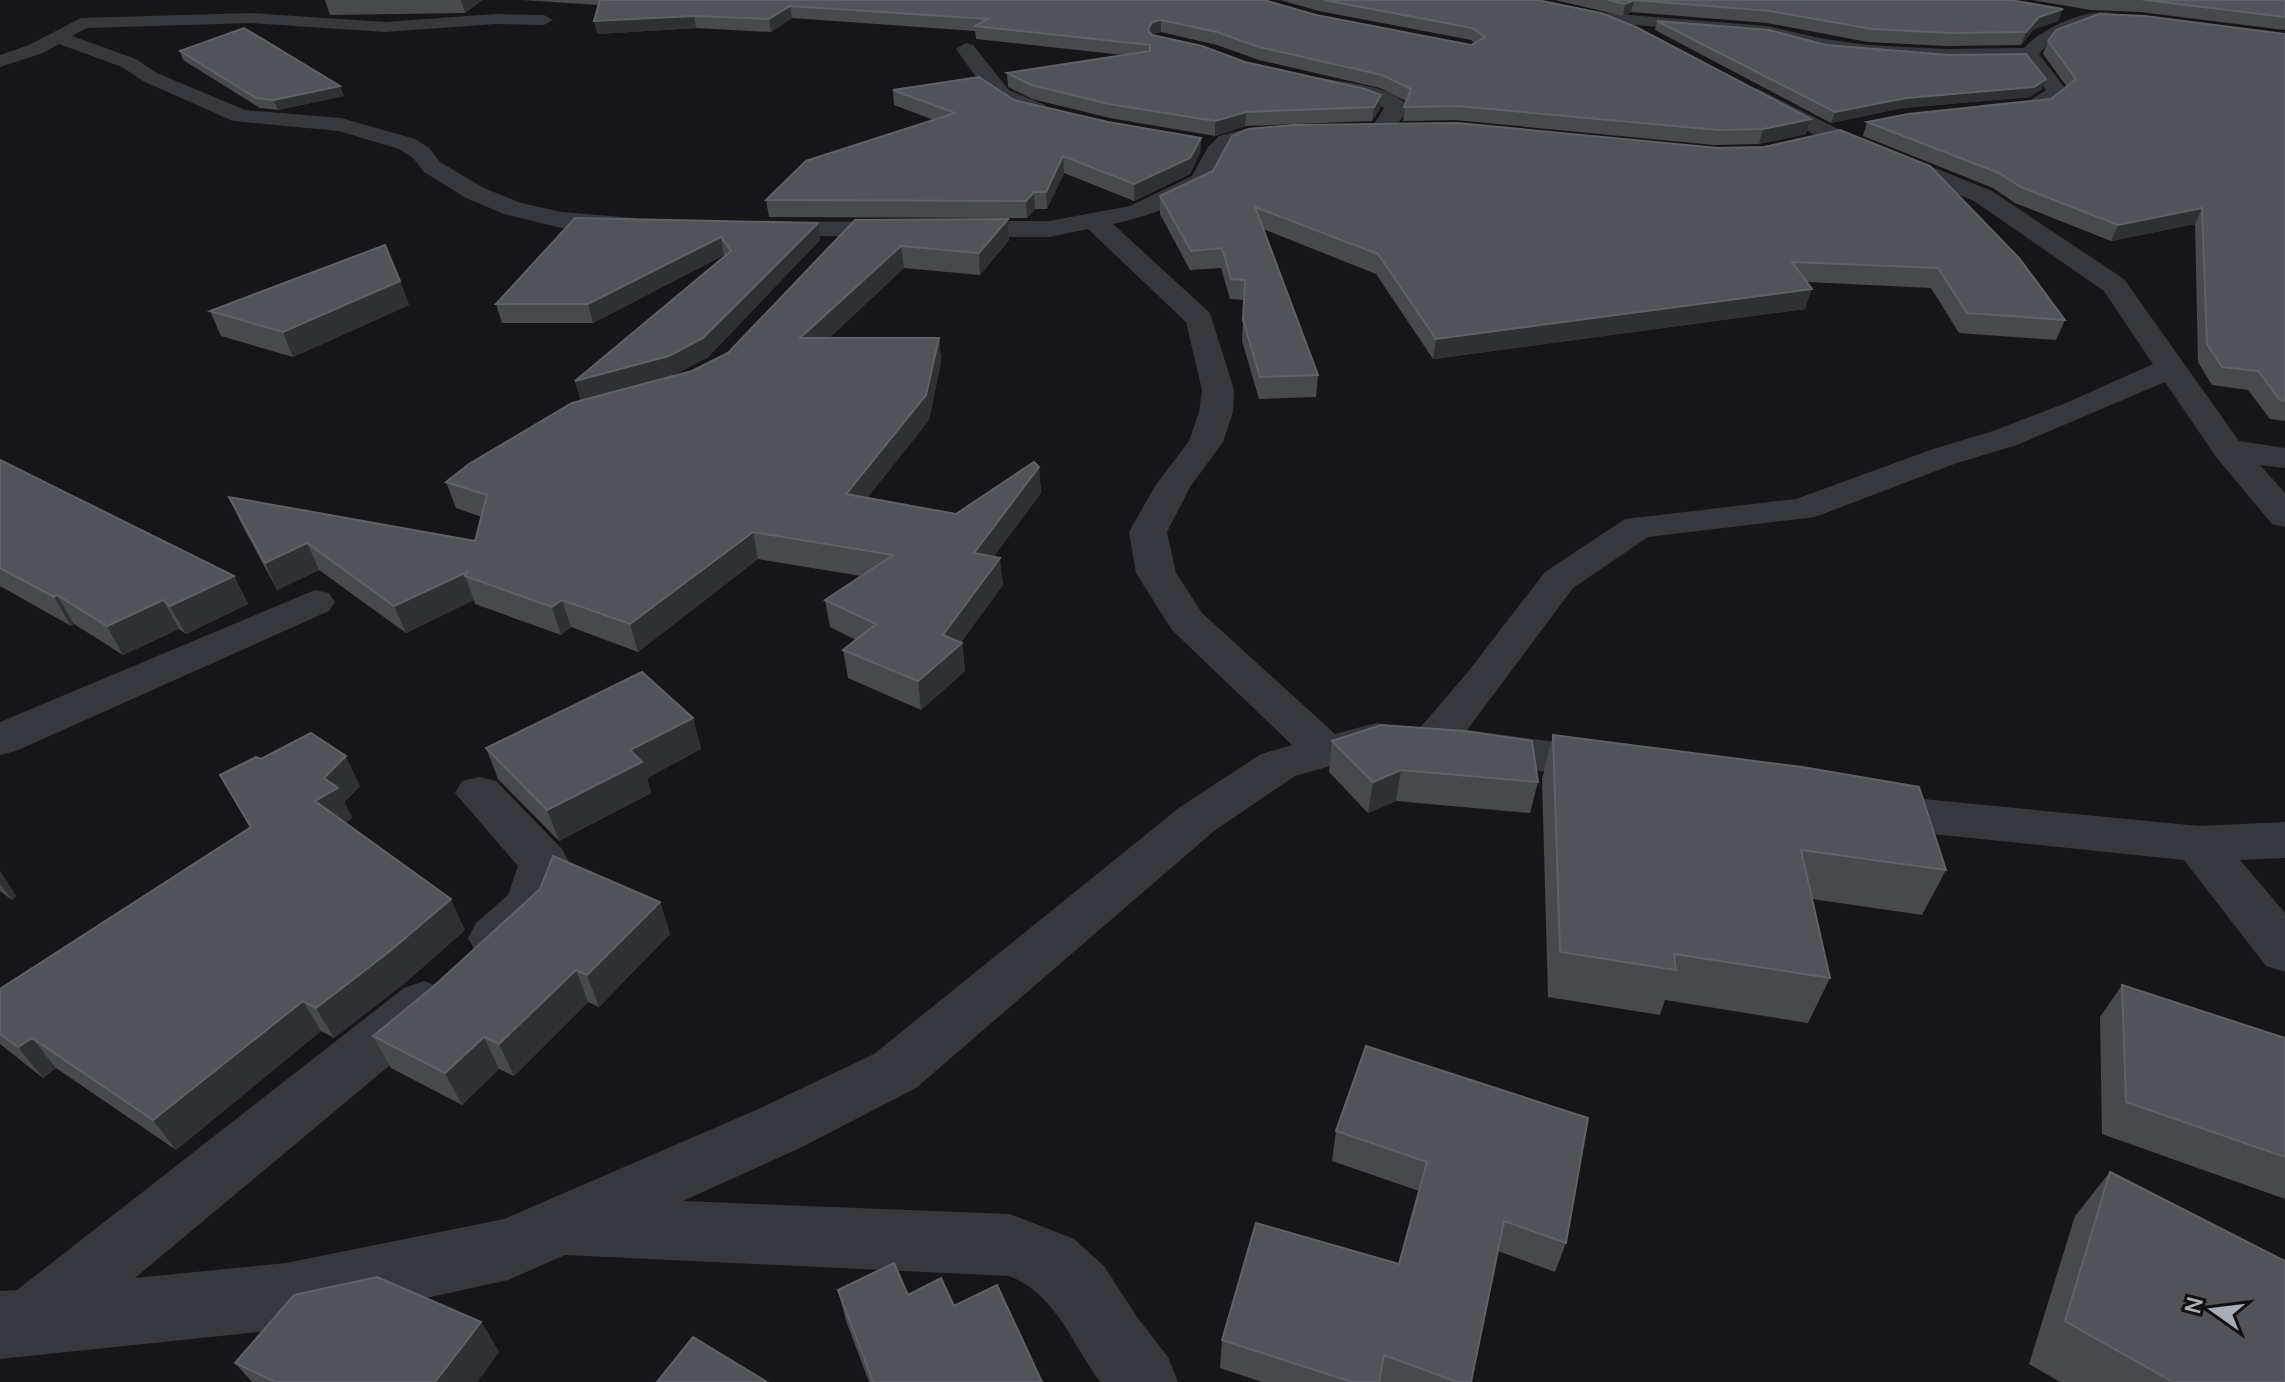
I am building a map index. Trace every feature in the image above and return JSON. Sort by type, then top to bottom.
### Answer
[{"type":"street","points":[[0,61],[36,49],[126,2]]},
{"type":"street","points":[[2045,10],[2092,18],[2140,20]]},
{"type":"street","points":[[1577,12],[1605,18],[1751,29],[1868,51],[1946,55],[2029,54]]},
{"type":"street","points":[[81,23],[252,18],[385,27],[495,19],[544,20]]},
{"type":"street","points":[[1605,18],[1668,47]]},
{"type":"street","points":[[2029,54],[2042,36],[2092,18]]},
{"type":"street","points":[[57,37],[129,63],[150,77],[241,116],[302,119],[341,125],[407,144],[421,153],[432,167],[513,209],[562,220],[663,226]]},
{"type":"street","points":[[966,49],[987,83],[1006,99],[1061,117]]},
{"type":"street","points":[[1962,112],[2036,106],[2052,98],[2058,92],[2029,54]]},
{"type":"street","points":[[1299,79],[1372,95],[1396,105],[1392,117],[1370,129],[1414,128]]},
{"type":"street","points":[[1735,83],[1983,196],[2114,285],[2228,450],[2285,516]]},
{"type":"street","points":[[741,228],[1049,229],[1095,222],[1137,212],[1202,181],[1219,147],[1227,141],[1245,136],[1319,131]]},
{"type":"street","points":[[1800,145],[1842,132]]},
{"type":"street","points":[[1192,143],[1219,147]]},
{"type":"street","points":[[1095,222],[1200,319],[1218,390],[1216,412],[1206,442],[1173,486],[1148,532],[1156,573],[1187,621],[1327,752]]},
{"type":"street","points":[[820,260],[849,230]]},
{"type":"street","points":[[1432,742],[1482,683],[1559,580],[1638,527],[1802,509],[1945,456],[2019,433],[2171,368]]},
{"type":"street","points":[[2228,450],[2285,458]]},
{"type":"street","points":[[0,740],[315,602]]},
{"type":"street","points":[[15,1323],[286,1296],[508,1249],[559,1227],[778,1129],[895,1071],[1197,819],[1278,765],[1376,738],[1432,742],[1660,773]]},
{"type":"street","points":[[15,1323],[428,1000],[531,905],[544,862],[479,793]]},
{"type":"street","points":[[1815,797],[1923,816],[2199,844],[2285,840]]},
{"type":"street","points":[[2199,844],[2285,951]]},
{"type":"street","points":[[559,1227],[1010,1245],[1051,1261],[1080,1289],[1112,1341],[1143,1382]]},
{"type":"building","points":[[600,0],[1264,0],[1316,15],[1471,45],[1485,37],[1472,28],[1324,0],[1537,0],[1601,13],[1636,27],[1811,119],[1763,129],[1718,130],[1457,106],[1404,107],[1411,89],[1382,75],[1259,47],[1217,32],[1161,20],[1152,22],[1148,30],[1152,35],[1202,46],[1245,62],[1381,95],[1374,107],[1246,112],[1215,121],[1109,104],[1031,85],[1007,73],[1150,51],[1150,45],[975,26],[988,19],[790,6],[769,19],[694,16],[594,21]]},
{"type":"building","points":[[1608,0],[1634,0],[1625,4]]},
{"type":"building","points":[[1634,0],[2010,0],[2063,9],[2039,17],[2026,32],[1950,33],[1872,29],[1770,11]]},
{"type":"building","points":[[2145,0],[2285,0],[2285,17]]},
{"type":"building","points":[[2099,14],[2145,16],[2285,34],[2285,401],[2280,400],[2258,371],[2222,367],[2207,344],[2202,208],[2118,225],[2021,187],[1999,173],[1867,122],[1908,114],[2051,99],[2076,79],[2048,41],[2056,30]]},
{"type":"building","points":[[1657,21],[1769,30],[1826,45],[1949,55],[2026,54],[2046,79],[2034,87],[1906,98],[1835,112]]},
{"type":"building","points":[[244,28],[340,86],[274,100],[256,98],[180,51]]},
{"type":"building","points":[[979,77],[1014,100],[1108,122],[1201,138],[1190,158],[1134,184],[1063,156],[1046,192],[1034,192],[1026,201],[766,200],[806,161],[955,113],[893,90]]},
{"type":"building","points":[[1457,123],[1718,148],[1764,147],[1840,130],[1930,166],[2019,258],[2065,320],[1967,313],[1938,268],[1792,262],[1812,289],[1436,339],[1378,254],[1255,207],[1318,375],[1260,377],[1243,320],[1245,280],[1231,279],[1222,248],[1191,251],[1160,196],[1213,171],[1232,136],[1248,129],[1293,125]]},
{"type":"building","points":[[575,218],[818,223],[703,338],[669,356],[575,381],[731,251],[721,237],[588,304],[496,304]]},
{"type":"building","points":[[1008,219],[979,253],[901,246],[800,338],[939,338],[926,395],[846,494],[956,514],[1034,462],[1039,467],[974,553],[1000,558],[943,635],[962,643],[918,681],[843,650],[876,624],[825,600],[893,555],[753,532],[630,624],[562,600],[552,607],[465,576],[467,572],[394,606],[307,543],[265,563],[229,497],[475,541],[487,495],[446,482],[469,464],[572,403],[692,371],[728,353],[855,220]]},
{"type":"building","points":[[385,245],[400,281],[283,332],[210,311]]},
{"type":"building","points":[[0,460],[234,576],[170,606],[163,600],[107,626],[57,595],[54,597],[0,568]]},
{"type":"building","points":[[642,672],[693,718],[630,750],[642,762],[547,810],[486,748]]},
{"type":"building","points":[[1381,725],[1465,731],[1532,741],[1538,782],[1401,770],[1373,782],[1332,741]]},
{"type":"building","points":[[311,733],[346,756],[324,778],[338,788],[315,801],[451,899],[316,1008],[303,1001],[153,1120],[32,1038],[18,1047],[0,1034],[0,989],[251,827],[220,775],[256,757],[261,759]]},
{"type":"building","points":[[1553,735],[1802,767],[1919,787],[1946,870],[1801,850],[1830,978],[1674,954],[1676,970],[1560,952]]},
{"type":"building","points":[[553,856],[660,902],[587,975],[576,970],[499,1044],[484,1037],[445,1073],[373,1036],[434,986],[540,889]]},
{"type":"building","points":[[2122,985],[2285,1038],[2285,1157],[2126,1102]]},
{"type":"building","points":[[1366,1046],[1588,1118],[1566,1243],[1504,1221],[1471,1382],[1457,1382],[1384,1355],[1379,1382],[1352,1382],[1222,1340],[1256,1223],[1399,1264],[1427,1162],[1336,1131]]},
{"type":"building","points":[[2110,1172],[2285,1261],[2285,1382],[2173,1382],[2065,1321]]},
{"type":"building","points":[[894,1263],[908,1295],[941,1278],[954,1306],[997,1285],[1042,1382],[873,1382],[838,1290]]},
{"type":"building","points":[[377,1277],[481,1322],[435,1382],[276,1382],[235,1363],[294,1295]]},
{"type":"building","points":[[693,1337],[767,1382],[657,1382]]}]
